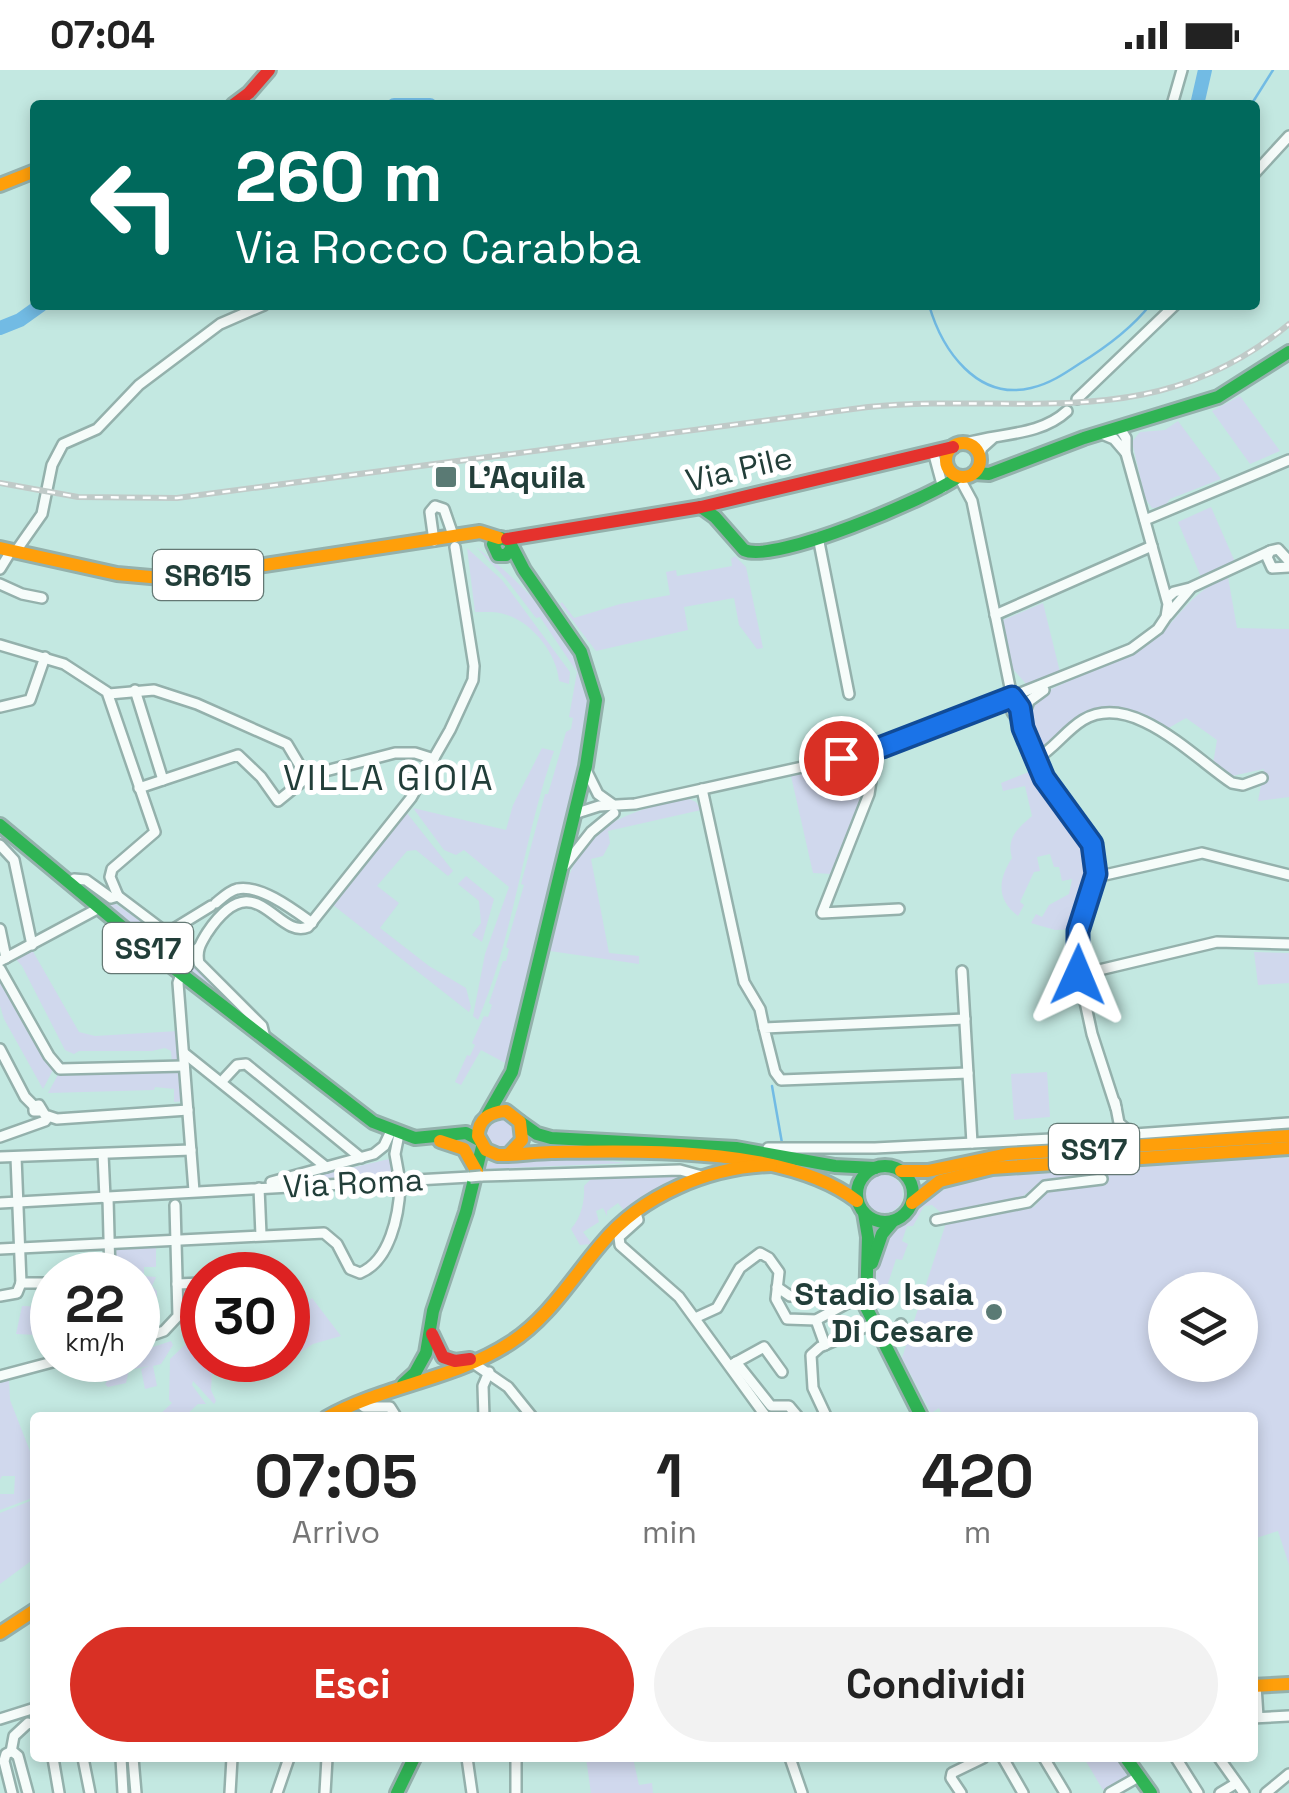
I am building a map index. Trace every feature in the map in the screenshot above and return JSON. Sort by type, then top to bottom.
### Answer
[{"type":"main road","points":[[240,100],[269,70]]},
{"type":"main road","points":[[0,185],[30,173]]},
{"type":"main road","points":[[952,482],[946,464],[959,445],[974,448],[977,466],[990,474],[1097,434],[1222,396],[1289,352]]},
{"type":"main road","name":"Via Pile","points":[[504,547],[536,535],[702,508],[959,445]]},
{"type":"main road","points":[[702,508],[710,511],[742,548],[756,555],[818,537],[952,482],[977,466],[1006,466]]},
{"type":"main road","points":[[720,522],[718,510],[727,501]]},
{"type":"main road","points":[[388,1391],[412,1377],[426,1350],[476,1175],[481,1143],[478,1128],[512,1072],[586,769],[596,709],[593,682],[581,652],[504,547],[483,532],[458,541]]},
{"type":"main road","name":"SR615","points":[[8,551],[162,580],[434,541],[458,541]]},
{"type":"main road","name":"SS17","points":[[0,825],[181,974],[363,1116],[395,1133],[424,1138],[467,1134],[481,1143]]},
{"type":"main road","points":[[509,1154],[522,1140],[513,1100],[512,1072]]},
{"type":"main road","points":[[485,1116],[506,1110],[519,1120]]},
{"type":"main road","name":"SS17","points":[[449,1136],[485,1116]]},
{"type":"main road","name":"SS17","points":[[519,1120],[537,1134],[551,1138],[752,1149],[835,1166],[887,1166],[901,1171],[928,1171],[1008,1154],[1289,1136]]},
{"type":"main road","points":[[424,1138],[462,1147],[472,1158],[476,1175]]},
{"type":"main road","points":[[481,1143],[496,1155],[696,1157],[771,1165],[835,1183],[878,1222],[893,1221]]},
{"type":"main road","name":"SS17","points":[[893,1221],[904,1215],[921,1192],[940,1182],[992,1168],[1289,1148]]},
{"type":"main road","points":[[337,1412],[358,1401],[484,1363],[543,1318],[612,1231],[636,1212],[706,1177],[742,1166],[771,1165]]},
{"type":"main road","points":[[875,1168],[860,1179],[860,1207],[868,1236],[864,1294],[872,1324],[919,1412]]},
{"type":"main road","points":[[901,1171],[912,1185],[912,1203]]},
{"type":"main road","points":[[883,1344],[872,1312],[870,1282],[878,1244],[893,1221]]},
{"type":"main road","points":[[431,1324],[436,1347],[444,1358],[484,1363]]},
{"type":"main road","points":[[0,1633],[30,1613]]},
{"type":"main road","points":[[1258,1686],[1289,1684]]},
{"type":"main road","points":[[397,1793],[412,1762]]},
{"type":"main road","points":[[1129,1762],[1151,1793]]},
{"type":"street","points":[[1173,100],[1182,70]]},
{"type":"street","points":[[1260,168],[1289,136]]},
{"type":"street","points":[[0,568],[8,551],[41,516],[52,467],[63,444],[97,428],[138,385],[220,324],[252,310]]},
{"type":"street","points":[[1078,399],[1170,310]]},
{"type":"street","points":[[959,445],[1042,428],[1067,411]]},
{"type":"street","points":[[1124,448],[1146,418]]},
{"type":"street","points":[[1118,427],[1116,434],[1124,448],[1164,585],[1168,612],[1164,622]]},
{"type":"street","points":[[1097,434],[1112,437],[1124,448]]},
{"type":"street","points":[[997,437],[984,445],[972,498],[1012,712],[1021,723],[1049,786],[1090,838],[1096,877],[1078,931],[1078,975],[1118,1121],[1132,1134]]},
{"type":"street","points":[[932,452],[952,482],[972,498]]},
{"type":"street","points":[[1145,520],[1289,460]]},
{"type":"street","points":[[972,498],[978,484],[990,474]]},
{"type":"street","points":[[167,934],[217,909],[248,902],[270,910],[300,930],[312,923],[408,802],[474,677],[458,541],[444,509],[436,506],[430,512],[434,541]]},
{"type":"street","points":[[818,537],[849,694]]},
{"type":"street","points":[[995,615],[1152,546]]},
{"type":"street","points":[[1167,598],[1174,600],[1192,587],[1240,566],[1283,557]]},
{"type":"street","points":[[1240,566],[1283,557]]},
{"type":"street","points":[[0,584],[42,598]]},
{"type":"street","points":[[1164,585],[1180,594]]},
{"type":"street","points":[[574,814],[593,818],[614,809],[864,753],[1132,649],[1156,632],[1180,594]]},
{"type":"street","points":[[0,645],[68,666],[109,694],[155,832],[112,870],[110,877],[118,896],[167,934]]},
{"type":"street","points":[[0,707],[30,700],[45,657]]},
{"type":"street","points":[[1021,723],[1029,700],[1062,678]]},
{"type":"street","points":[[109,694],[135,690],[178,696],[285,743],[310,775]]},
{"type":"street","points":[[135,690],[163,780]]},
{"type":"street","points":[[978,710],[1001,712],[1021,723]]},
{"type":"street","points":[[1036,759],[1085,719],[1122,712],[1151,726],[1232,783],[1243,785],[1262,778]]},
{"type":"street","points":[[139,788],[240,755],[280,802],[310,775],[395,753],[415,753],[434,759]]},
{"type":"street","points":[[864,753],[869,794],[822,913],[898,909]]},
{"type":"street","points":[[586,769],[598,794],[614,809]]},
{"type":"street","points":[[702,789],[744,982],[760,1009],[774,1072],[781,1080],[968,1072]]},
{"type":"street","points":[[558,875],[585,838],[614,809]]},
{"type":"street","points":[[0,845],[14,860],[32,945]]},
{"type":"street","points":[[1096,877],[1202,853],[1289,875]]},
{"type":"street","points":[[69,883],[83,880],[113,898],[118,896]]},
{"type":"street","points":[[0,928],[3,959],[99,908]]},
{"type":"street","points":[[217,909],[197,958],[262,1026],[265,1038]]},
{"type":"street","points":[[167,934],[167,940],[182,954],[189,955],[198,948]]},
{"type":"street","points":[[1078,975],[1199,945],[1254,941],[1289,944]]},
{"type":"street","points":[[0,969],[59,1068],[74,1071],[184,1066]]},
{"type":"street","points":[[962,971],[972,1143]]},
{"type":"street","points":[[181,974],[178,984],[194,1192]]},
{"type":"street","points":[[764,1028],[965,1020]]},
{"type":"street","points":[[0,1049],[26,1098],[40,1111],[44,1122],[0,1137]]},
{"type":"street","points":[[184,1052],[326,1167]]},
{"type":"street","points":[[221,1079],[238,1064],[246,1064],[361,1158]]},
{"type":"street","points":[[40,1111],[188,1110]]},
{"type":"street","points":[[1107,1136],[1118,1121]]},
{"type":"street","points":[[752,1149],[972,1143],[1289,1123]]},
{"type":"street","points":[[261,1235],[257,1188],[361,1158],[376,1152],[395,1133]]},
{"type":"street","points":[[0,1249],[324,1233],[337,1244],[352,1271],[363,1272],[384,1249],[398,1211],[395,1133]]},
{"type":"street","points":[[0,1157],[191,1150]]},
{"type":"street","points":[[376,1152],[390,1151],[395,1157]]},
{"type":"street","points":[[102,1154],[109,1252]]},
{"type":"street","points":[[0,1296],[17,1294],[22,1284],[16,1157]]},
{"type":"street","name":"Via Roma","points":[[0,1204],[174,1198],[194,1192],[476,1175],[680,1170],[706,1177]]},
{"type":"street","points":[[936,1220],[1029,1201],[1045,1186],[1102,1179]]},
{"type":"street","points":[[160,1333],[178,1315],[174,1198]]},
{"type":"street","points":[[636,1212],[638,1220],[620,1236],[620,1245],[673,1290],[771,1406],[789,1406],[794,1412]]},
{"type":"street","points":[[695,1318],[717,1308],[740,1268],[762,1252],[779,1272],[787,1290],[776,1303],[787,1320],[816,1320],[864,1294]]},
{"type":"street","points":[[22,1284],[30,1283]]},
{"type":"street","points":[[816,1320],[824,1345]]},
{"type":"street","points":[[824,1412],[813,1388],[812,1354],[872,1324]]},
{"type":"street","points":[[883,1344],[895,1336],[901,1324]]},
{"type":"street","points":[[733,1364],[764,1347],[782,1372]]},
{"type":"street","points":[[426,1350],[432,1366],[445,1373]]},
{"type":"street","points":[[484,1363],[484,1412]]},
{"type":"street","points":[[484,1363],[528,1412]]},
{"type":"street","points":[[733,1364],[763,1412]]},
{"type":"street","points":[[0,1376],[30,1368]]},
{"type":"street","points":[[358,1401],[364,1407],[390,1406],[394,1412]]},
{"type":"street","points":[[3,1718],[30,1710]]},
{"type":"street","points":[[1258,1717],[1289,1716]]},
{"type":"street","points":[[12,1793],[5,1755],[10,1752],[18,1730],[30,1724]]},
{"type":"street","points":[[10,1752],[18,1756],[28,1793]]},
{"type":"street","points":[[54,1762],[59,1793]]},
{"type":"street","points":[[85,1762],[90,1793]]},
{"type":"street","points":[[121,1762],[123,1793]]},
{"type":"street","points":[[132,1762],[136,1793]]},
{"type":"street","points":[[230,1793],[232,1762]]},
{"type":"street","points":[[277,1793],[288,1762]]},
{"type":"street","points":[[325,1793],[328,1762]]},
{"type":"street","points":[[468,1762],[472,1793]]},
{"type":"street","points":[[516,1762],[516,1793]]},
{"type":"street","points":[[791,1762],[802,1793]]},
{"type":"street","points":[[961,1793],[951,1778],[952,1772],[974,1762]]},
{"type":"street","points":[[1006,1762],[1020,1792]]},
{"type":"street","points":[[1046,1762],[1064,1793]]},
{"type":"street","points":[[1179,1762],[1198,1793]]},
{"type":"street","points":[[1221,1762],[1244,1793]]},
{"type":"street","points":[[1266,1793],[1289,1774]]},
{"type":"street","points":[[1110,1793],[1140,1776]]},
{"type":"street","points":[[1220,1793],[1235,1784]]},
{"type":"shaded area","points":[[1240,396],[1280,451],[1250,464],[1212,411]]},
{"type":"shaded area","points":[[1178,421],[1221,479],[1170,499],[1164,507],[1152,508],[1145,498],[1132,442],[1140,432],[1165,430]]},
{"type":"shaded area","points":[[1211,507],[1235,562],[1201,577],[1178,522]]},
{"type":"shaded area","points":[[476,547],[526,591],[558,629],[581,668],[589,711],[507,1064],[481,1050],[461,1085],[455,1082],[475,1045],[472,1043],[484,1016],[488,1017],[492,1005],[489,1003],[506,961],[506,947],[545,794],[566,732],[571,729],[573,718],[569,717],[577,672],[540,617],[536,618]]},
{"type":"shaded area","points":[[467,548],[502,580],[570,672],[569,684],[559,681],[549,651],[526,625],[503,614],[475,612]]},
{"type":"shaded area","points":[[735,556],[746,567],[763,648],[757,649],[739,625],[734,598],[684,607],[688,630],[596,651],[560,604],[574,618],[670,595],[666,572],[676,570],[677,576],[732,566]]},
{"type":"shaded area","points":[[1228,577],[1237,628],[1289,629],[1289,797],[1258,801],[1264,769],[1232,776],[1213,764],[1217,740],[1186,718],[1165,730],[1128,710],[1102,707],[1045,747],[1038,746],[1027,718],[1032,702],[1053,688],[1145,646],[1202,591]]},
{"type":"shaded area","points":[[1043,603],[1060,672],[1026,684],[1012,668],[1003,620]]},
{"type":"shaded area","points":[[542,748],[554,751],[501,954],[478,1020],[473,1016],[485,954],[509,887],[464,850],[456,855],[444,850],[413,808],[506,830],[513,805]]},
{"type":"shaded area","points":[[849,764],[865,776],[865,792],[832,874],[813,873],[791,776]]},
{"type":"shaded area","points":[[1034,770],[1079,829],[1091,855],[1091,884],[1075,929],[1055,930],[1031,923],[1036,914],[1042,917],[1049,905],[1069,894],[1072,879],[1062,881],[1050,854],[1037,857],[1040,871],[1034,872],[1018,916],[1003,896],[1002,882],[1012,858],[1012,839],[1032,816],[1025,786],[1003,791],[1001,783]]},
{"type":"shaded area","points":[[687,798],[701,810],[608,831],[610,843],[603,856],[591,859],[609,953],[639,956],[639,964],[550,951],[566,887],[586,844],[623,817]]},
{"type":"shaded area","points":[[406,812],[453,871],[448,876],[416,850],[407,851],[377,886],[399,903],[380,928],[429,966],[466,988],[469,1012],[333,905]]},
{"type":"shaded area","points":[[466,876],[494,899],[482,942],[472,935],[481,923],[479,901],[458,884]]},
{"type":"shaded area","points":[[81,884],[129,913],[178,950],[263,1031],[161,953]]},
{"type":"shaded area","points":[[31,948],[79,1032],[95,1036],[178,1031],[181,1062],[172,1063],[171,1051],[165,1048],[74,1054],[65,1050],[14,957]]},
{"type":"shaded area","points":[[1254,952],[1289,953],[1289,983],[1258,985]]},
{"type":"shaded area","points":[[0,974],[54,1068],[43,1089],[4,1019]]},
{"type":"shaded area","points":[[182,1068],[184,1101],[174,1102],[174,1089],[155,1087],[48,1093],[60,1071]]},
{"type":"shaded area","points":[[1047,1072],[1050,1117],[1014,1120],[1011,1074]]},
{"type":"shaded area","points":[[501,1118],[515,1127],[516,1133],[507,1147],[501,1148],[487,1139],[486,1133],[495,1119]]},
{"type":"shaded area","points":[[1258,1156],[1289,1158],[1289,1565],[1278,1531],[1258,1537],[1258,1412],[941,1412],[939,1408],[930,1412],[902,1358],[946,1223],[1034,1207],[1043,1196],[1041,1193],[1048,1189],[1101,1177],[1041,1182],[1017,1201],[945,1216],[932,1205],[924,1206],[913,1226],[907,1226],[902,1241],[908,1244],[902,1260],[896,1259],[879,1311],[876,1274],[889,1235],[910,1220],[925,1200],[953,1185],[1015,1172]]},
{"type":"shaded area","points":[[389,1159],[395,1175],[291,1182]]},
{"type":"shaded area","points":[[513,1159],[627,1163],[483,1169],[490,1163]]},
{"type":"shaded area","points":[[679,1172],[682,1180],[626,1213],[618,1203],[607,1211],[607,1216],[603,1208],[596,1211],[599,1222],[583,1232],[592,1244],[580,1245],[571,1229],[582,1209],[584,1186],[594,1176]]},
{"type":"shaded area","points":[[884,1175],[897,1181],[903,1194],[897,1207],[884,1213],[871,1207],[865,1194],[871,1181]]},
{"type":"shaded area","points":[[156,1243],[156,1252],[113,1252],[113,1246]]},
{"type":"shaded area","points":[[312,1298],[341,1336],[310,1346]]},
{"type":"shaded area","points":[[22,1306],[30,1306],[30,1335],[16,1334]]},
{"type":"shaded area","points":[[171,1341],[173,1345],[160,1364],[160,1345]]},
{"type":"shaded area","points":[[180,1349],[180,1382],[193,1382],[206,1404],[198,1404],[189,1412],[162,1412],[172,1403],[170,1359]]},
{"type":"shaded area","points":[[9,1380],[10,1400],[30,1451],[30,1499],[0,1510],[0,1494],[14,1494],[15,1476],[2,1476],[0,1480],[0,1382]]},
{"type":"shaded area","points":[[106,1382],[126,1382],[108,1387]]},
{"type":"shaded area","points":[[144,1382],[156,1382],[157,1386],[145,1389]]},
{"type":"shaded area","points":[[194,1382],[212,1382],[214,1404]]},
{"type":"shaded area","points":[[30,1501],[30,1562],[0,1584],[0,1513]]},
{"type":"shaded area","points":[[587,1762],[634,1762],[639,1785],[652,1783],[653,1793],[591,1793]]},
{"type":"shaded area","points":[[1086,1762],[1123,1762],[1128,1777],[1103,1790]]},
{"type":"waterway","points":[[1198,100],[1205,70]]},
{"type":"waterway","points":[[1254,100],[1273,70]]},
{"type":"waterway","points":[[0,328],[34,310]]},
{"type":"waterway","points":[[931,310],[943,339],[965,368],[994,387],[1012,390],[1038,386],[1062,375],[1117,338],[1146,310]]},
{"type":"waterway","points":[[772,1086],[782,1143]]},
{"type":"railway","points":[[0,483],[78,497],[177,498],[868,407],[1086,402],[1138,396],[1188,382],[1239,359],[1289,324]]},
{"type":"traffic: fast","points":[[974,473],[989,474],[1084,438],[1218,397],[1289,352]]},
{"type":"traffic: fast","points":[[701,507],[744,550],[761,552],[851,527],[958,477]]},
{"type":"traffic: fast","points":[[488,1114],[512,1072],[586,766],[596,700],[581,652],[524,570],[509,541],[501,538],[493,544],[498,555],[506,555],[511,549]]},
{"type":"traffic: fast","points":[[0,825],[144,945],[373,1122],[415,1138],[466,1133],[479,1140]]},
{"type":"traffic: fast","points":[[520,1122],[551,1138],[736,1148],[835,1166],[875,1168]]},
{"type":"traffic: fast","points":[[403,1384],[415,1373],[426,1353],[433,1311],[466,1212],[482,1147]]},
{"type":"traffic: fast","points":[[885,1166],[905,1174],[913,1194],[905,1214],[885,1222],[865,1214],[857,1194],[865,1174],[885,1166]]},
{"type":"traffic: fast","points":[[864,1213],[868,1237],[866,1307],[919,1412]]},
{"type":"traffic: fast","points":[[872,1263],[882,1234],[893,1221]]},
{"type":"traffic: fast","points":[[397,1793],[412,1762]]},
{"type":"traffic: fast","points":[[1129,1762],[1151,1793]]},
{"type":"traffic: slow","points":[[0,185],[30,173]]},
{"type":"traffic: slow","points":[[963,443],[975,448],[980,460],[975,472],[963,477],[951,472],[946,460],[951,448],[963,443]]},
{"type":"traffic: slow","points":[[0,548],[117,574],[173,579],[480,532],[499,538]]},
{"type":"traffic: slow","points":[[509,1154],[522,1140],[520,1122],[506,1111],[490,1115],[480,1125],[478,1136],[486,1150],[498,1155],[627,1152],[753,1161],[827,1183],[857,1201]]},
{"type":"traffic: slow","points":[[901,1171],[928,1171],[1008,1154],[1289,1136]]},
{"type":"traffic: slow","points":[[440,1141],[464,1149],[477,1172]]},
{"type":"traffic: slow","points":[[912,1203],[940,1181],[992,1168],[1289,1148]]},
{"type":"traffic: slow","points":[[338,1412],[465,1366],[510,1343],[548,1310],[618,1226],[657,1198],[724,1171],[771,1165]]},
{"type":"traffic: slow","points":[[0,1633],[30,1613]]},
{"type":"traffic: slow","points":[[1258,1686],[1289,1684]]},
{"type":"traffic: jam","points":[[240,100],[269,70]]},
{"type":"traffic: jam","points":[[507,539],[701,507],[953,447]]},
{"type":"traffic: jam","points":[[432,1334],[443,1357],[455,1361],[470,1359]]},
{"type":"place","name":"L'Aquila","points":[[446,477]]},
{"type":"place","name":"Stadio Isaia Di Cesare","points":[[994,1312]]},
{"type":"district","name":"VILLA GIOIA","points":[[389,778]]},
{"type":"route","points":[[841,758],[882,747],[1012,697],[1020,708],[1023,728],[1044,778],[1092,844],[1096,874],[1078,931],[1078,975]]}]
